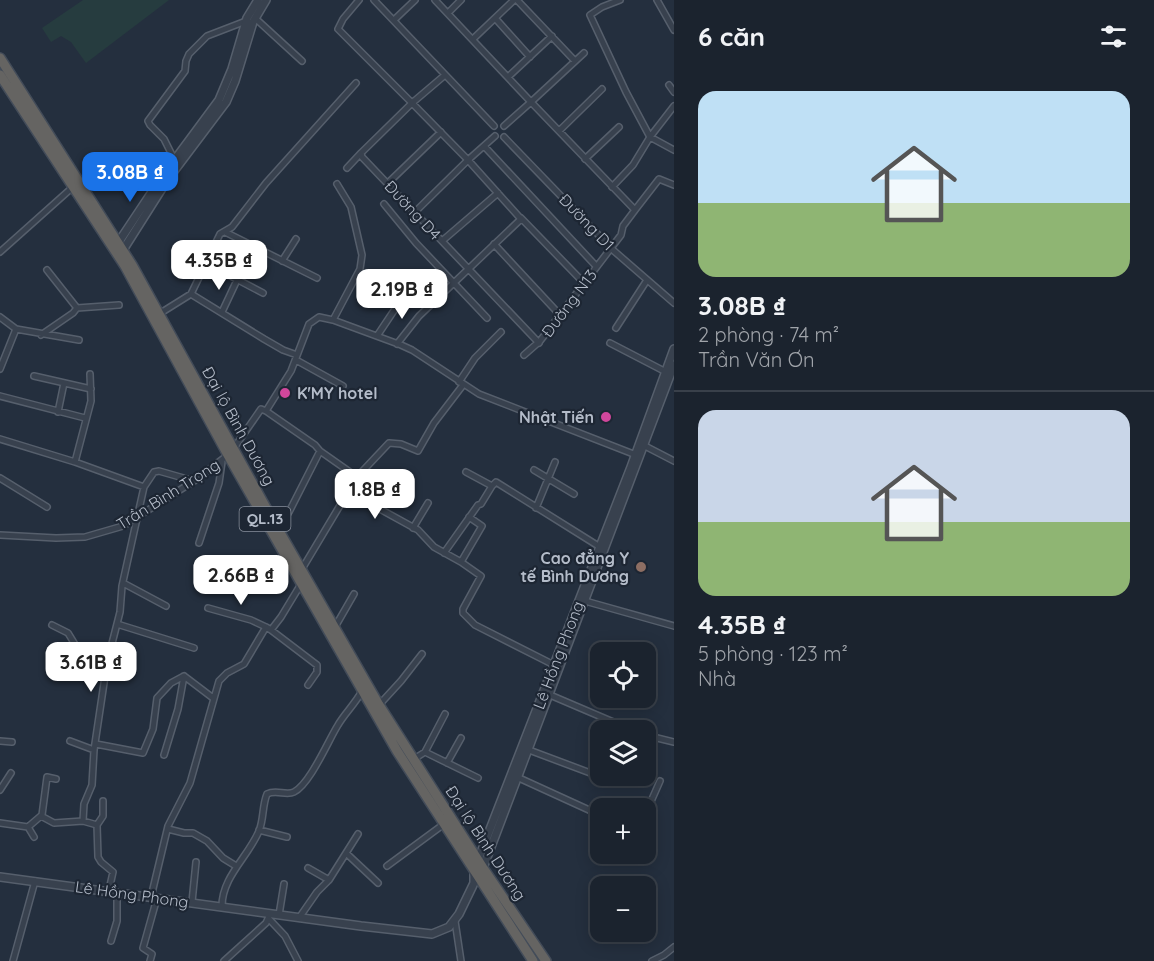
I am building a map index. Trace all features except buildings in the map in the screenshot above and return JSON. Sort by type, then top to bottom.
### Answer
[{"type":"highway","name":"Đại lộ Bình Dương","points":[[0,58],[121,247],[159,314],[228,455],[277,526],[380,705],[479,866],[546,961]]},
{"type":"highway","name":"Đại lộ Bình Dương","points":[[0,75],[124,266],[228,455],[397,751],[444,824],[479,866],[477,881],[533,961]]},
{"type":"street","points":[[121,247],[224,90],[246,21],[258,0]]},
{"type":"street","points":[[176,162],[226,102],[255,18],[266,0]]},
{"type":"street","points":[[359,0],[343,19],[338,29],[441,132],[583,282]]},
{"type":"street","points":[[374,0],[494,126]]},
{"type":"street","points":[[394,20],[415,0]]},
{"type":"street","points":[[435,0],[635,210]]},
{"type":"street","points":[[448,13],[461,0]]},
{"type":"street","points":[[473,39],[516,0],[575,61]]},
{"type":"street","points":[[620,0],[590,15],[650,137],[674,150]]},
{"type":"street","points":[[657,0],[674,30]]},
{"type":"street","points":[[255,18],[302,61]]},
{"type":"street","points":[[495,18],[530,57]]},
{"type":"street","points":[[176,162],[164,139],[148,121],[185,71],[189,54],[207,36],[246,21]]},
{"type":"street","points":[[508,77],[552,36]]},
{"type":"street","points":[[504,126],[584,53]]},
{"type":"street","points":[[347,168],[412,103],[445,75]]},
{"type":"street","points":[[159,314],[191,294],[216,239],[232,227],[266,183],[356,83]]},
{"type":"street","points":[[669,85],[674,92]]},
{"type":"street","points":[[560,131],[602,90]]},
{"type":"street","points":[[612,187],[633,165],[650,137],[674,106]]},
{"type":"street","points":[[500,124],[504,126],[507,131],[504,137],[495,136],[492,132],[494,126],[500,124]]},
{"type":"street","points":[[585,159],[619,127]]},
{"type":"street","points":[[388,183],[441,132]]},
{"type":"street","points":[[415,212],[495,136]]},
{"type":"street","name":"Đường D1","points":[[504,137],[611,248],[674,303]]},
{"type":"street","points":[[484,146],[596,267]]},
{"type":"street","name":"Đường D4","points":[[362,155],[539,343]]},
{"type":"street","name":"Đường N13","points":[[524,355],[539,343],[611,248],[635,210],[659,179],[674,185]]},
{"type":"street","points":[[333,320],[360,270],[362,255],[351,207],[338,184]]},
{"type":"street","points":[[0,252],[74,186]]},
{"type":"street","points":[[442,241],[498,193]]},
{"type":"street","points":[[384,204],[487,318]]},
{"type":"street","points":[[397,344],[419,316],[521,218]]},
{"type":"street","points":[[225,232],[317,278]]},
{"type":"street","points":[[282,261],[296,239]]},
{"type":"street","points":[[494,244],[560,315]]},
{"type":"street","points":[[222,312],[254,246]]},
{"type":"street","points":[[206,263],[262,293]]},
{"type":"street","points":[[47,270],[77,308]]},
{"type":"street","points":[[616,328],[647,280]]},
{"type":"street","points":[[377,336],[407,291]]},
{"type":"street","points":[[191,294],[343,386]]},
{"type":"street","points":[[40,335],[77,308],[119,305]]},
{"type":"street","points":[[0,317],[16,329],[79,340]]},
{"type":"street","points":[[266,411],[284,384],[309,324],[313,319],[324,317],[412,350],[461,384],[515,409],[638,456]]},
{"type":"street","points":[[0,369],[3,354],[16,329]]},
{"type":"street","points":[[302,569],[357,477],[388,443],[401,444],[417,451],[480,353],[501,332]]},
{"type":"street","points":[[610,342],[666,372]]},
{"type":"street","name":"Lê Hồng Phong","points":[[479,866],[519,778],[638,456],[674,349]]},
{"type":"street","name":"Lê Hồng Phong","points":[[479,866],[600,547],[638,456],[645,446],[674,365]]},
{"type":"street","points":[[75,462],[91,401],[90,374]]},
{"type":"street","points":[[34,376],[91,389]]},
{"type":"street","points":[[58,412],[64,383]]},
{"type":"street","points":[[0,396],[85,418]]},
{"type":"street","points":[[198,543],[228,455],[261,409],[315,445],[357,477]]},
{"type":"street","points":[[0,439],[75,462],[144,487]]},
{"type":"street","points":[[645,446],[674,461]]},
{"type":"street","points":[[277,526],[289,512],[320,451]]},
{"type":"street","name":"Trần Bình Trọng","points":[[0,535],[85,537],[123,526],[194,481],[228,455]]},
{"type":"street","points":[[536,508],[555,462]]},
{"type":"street","points":[[534,470],[574,494]]},
{"type":"street","points":[[83,821],[84,804],[92,785],[95,747],[108,659],[144,487],[154,472],[159,471],[194,481]]},
{"type":"street","points":[[466,472],[492,486]]},
{"type":"street","points":[[0,478],[47,507]]},
{"type":"street","points":[[444,553],[496,482],[600,547]]},
{"type":"street","points":[[349,492],[418,530],[434,547],[481,576],[463,609],[466,618],[554,666]]},
{"type":"street","points":[[413,528],[428,502]]},
{"type":"street","points":[[461,562],[482,526],[469,517]]},
{"type":"street","points":[[123,583],[166,606]]},
{"type":"street","points":[[150,961],[152,954],[143,948],[168,829],[188,789],[219,681],[227,673],[244,664],[268,628],[281,617],[301,584]]},
{"type":"street","points":[[335,627],[354,594]]},
{"type":"street","points":[[585,601],[674,626]]},
{"type":"street","points":[[207,608],[251,620],[268,628],[317,665],[317,672],[308,685]]},
{"type":"street","points":[[117,624],[194,648]]},
{"type":"street","points":[[52,625],[68,633],[79,651],[108,659]]},
{"type":"street","points":[[380,705],[422,654]]},
{"type":"street","points":[[184,676],[213,698]]},
{"type":"street","points":[[70,741],[95,747],[143,753],[153,729],[157,698],[171,683],[184,676]]},
{"type":"street","points":[[164,755],[178,709],[184,676]]},
{"type":"street","points":[[222,906],[222,898],[236,866],[259,830],[267,794],[292,793],[298,789],[318,762],[339,722],[354,705],[362,691]]},
{"type":"street","points":[[550,695],[609,720]]},
{"type":"street","points":[[414,759],[425,752],[445,714]]},
{"type":"street","points":[[447,763],[460,738]]},
{"type":"street","points":[[656,738],[674,742]]},
{"type":"street","points":[[0,741],[12,742]]},
{"type":"street","points":[[529,750],[590,773]]},
{"type":"street","points":[[425,752],[478,778]]},
{"type":"street","points":[[0,790],[11,773]]},
{"type":"street","points":[[0,823],[28,827],[41,816],[47,777],[56,779]]},
{"type":"street","points":[[519,778],[590,810]]},
{"type":"street","points":[[653,798],[660,782]]},
{"type":"street","points":[[103,801],[103,816],[98,825],[98,857],[113,872],[109,890]]},
{"type":"street","points":[[41,816],[54,823],[83,821],[98,825]]},
{"type":"street","points":[[387,866],[444,824]]},
{"type":"street","points":[[28,827],[34,837]]},
{"type":"street","points":[[168,829],[193,833],[207,841],[219,855],[236,866]]},
{"type":"street","points":[[259,830],[287,837]]},
{"type":"street","points":[[299,918],[317,892],[329,880],[358,834]]},
{"type":"street","points":[[346,853],[378,883]]},
{"type":"street","points":[[192,902],[196,862]]},
{"type":"street","points":[[308,868],[329,880]]},
{"type":"street","name":"Lê Hồng Phong","points":[[0,877],[222,906],[270,916],[279,915],[432,934],[449,927],[455,921]]},
{"type":"street","points":[[13,961],[34,881]]},
{"type":"street","points":[[461,961],[455,921],[477,881]]},
{"type":"street","points":[[279,915],[284,884]]},
{"type":"street","points":[[111,941],[117,921],[117,892]]},
{"type":"street","points":[[224,961],[270,916],[285,936],[298,961]]},
{"type":"street","points":[[652,961],[674,947]]},
{"type":"green space","points":[[83,0],[169,0],[86,63],[71,42],[61,36],[51,42],[42,28]]},
{"type":"place","name":"K'MY hotel","points":[[285,393]]},
{"type":"place","name":"Nhật Tiến","points":[[606,417]]},
{"type":"place","name":"Cao đẳng Y tế Bình Dương","points":[[641,567]]}]
